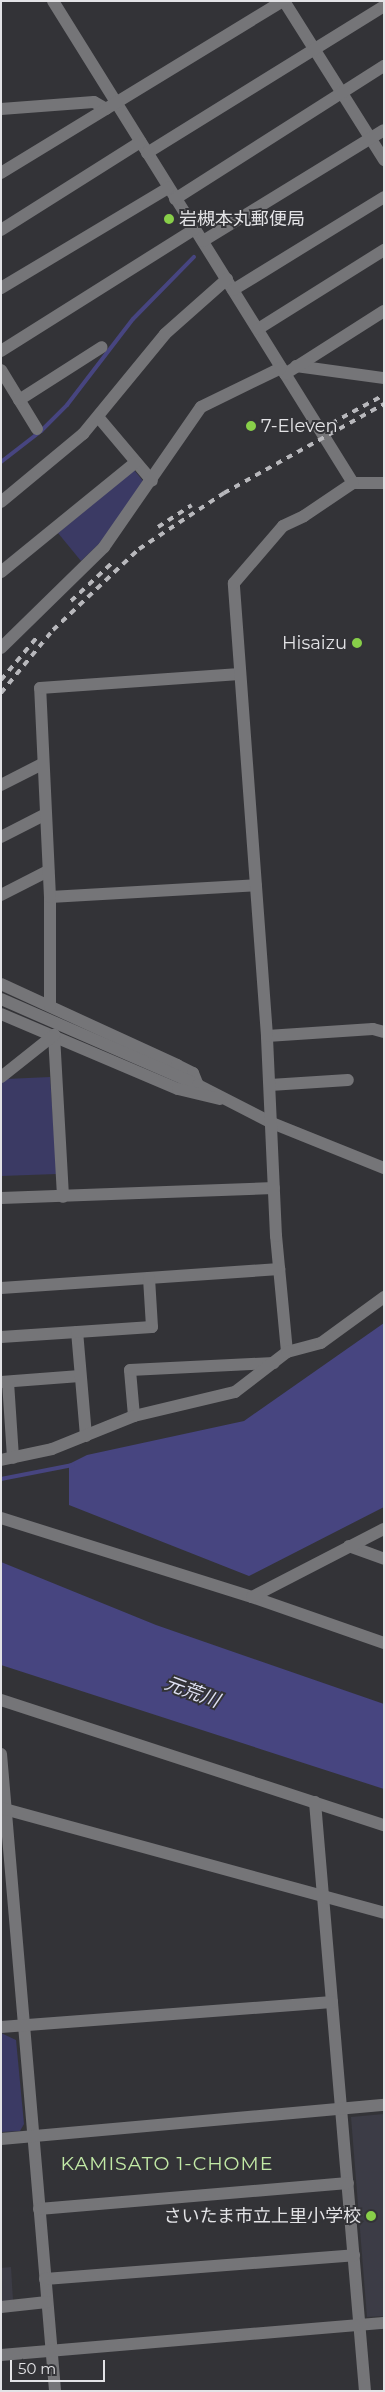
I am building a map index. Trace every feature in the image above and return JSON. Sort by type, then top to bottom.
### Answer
[{"type":"street","points":[[53,1],[112,106],[144,147],[352,483]]},
{"type":"street","points":[[1,173],[284,1],[384,160]]},
{"type":"street","points":[[1,230],[314,49],[384,6]]},
{"type":"street","points":[[1,288],[171,193],[342,93],[384,66]]},
{"type":"street","points":[[1,109],[94,102],[112,106]]},
{"type":"street","points":[[203,241],[384,130]]},
{"type":"street","points":[[1,502],[100,418],[165,334],[230,284],[384,197]]},
{"type":"street","points":[[1,350],[195,229]]},
{"type":"street","points":[[258,329],[384,250]]},
{"type":"street","points":[[3,640],[104,547],[152,481],[201,407],[296,366],[384,311]]},
{"type":"street","points":[[19,400],[102,347]]},
{"type":"street","points":[[296,366],[384,378]]},
{"type":"street","points":[[1,370],[37,429]]},
{"type":"street","points":[[100,418],[152,481]]},
{"type":"street","points":[[1,572],[136,462]]},
{"type":"street","points":[[287,1352],[279,1269],[267,1036],[234,583],[283,526],[304,516],[352,483],[384,483]]},
{"type":"street","points":[[50,1006],[50,897],[44,815],[40,688],[240,674]]},
{"type":"street","points":[[1,784],[42,764]]},
{"type":"street","points":[[1,837],[44,815]]},
{"type":"street","points":[[1,895],[48,872]]},
{"type":"street","points":[[50,897],[256,885]]},
{"type":"street","points":[[1,984],[177,1064],[193,1074],[198,1084]]},
{"type":"street","points":[[1,999],[198,1084],[272,1123],[382,1165]]},
{"type":"street","points":[[1,1014],[178,1089],[202,1097],[230,1100]]},
{"type":"street","points":[[267,1036],[373,1029],[384,1032]]},
{"type":"street","points":[[1,1077],[54,1035]]},
{"type":"street","points":[[54,1035],[64,1197]]},
{"type":"street","points":[[270,1085],[348,1080]]},
{"type":"street","points":[[1,1198],[274,1188]]},
{"type":"street","points":[[1,1288],[279,1269]]},
{"type":"street","points":[[1,1337],[152,1327],[149,1278]]},
{"type":"street","points":[[80,1376],[5,1382],[7,1459],[86,1436],[134,1416],[235,1392],[287,1352],[321,1343],[384,1297]]},
{"type":"street","points":[[77,1332],[86,1436]]},
{"type":"street","points":[[134,1416],[130,1370],[274,1363]]},
{"type":"street","points":[[1,1518],[252,1597],[384,1643]]},
{"type":"street","points":[[252,1597],[384,1529]]},
{"type":"street","points":[[349,1546],[384,1559]]},
{"type":"street","points":[[1,1700],[384,1825]]},
{"type":"street","points":[[1,1754],[4,1808],[26,2027],[55,2391]]},
{"type":"street","points":[[315,1802],[365,2391]]},
{"type":"street","points":[[4,1808],[384,1914]]},
{"type":"street","points":[[1,2027],[26,2027],[332,2002]]},
{"type":"street","points":[[1,2139],[384,2105]]},
{"type":"street","points":[[39,2209],[348,2183]]},
{"type":"street","points":[[45,2280],[354,2255]]},
{"type":"street","points":[[1,2307],[47,2302]]},
{"type":"street","points":[[1,2355],[384,2323]]},
{"type":"shaded area","points":[[134,470],[144,482],[105,538],[81,561],[58,533]]},
{"type":"shaded area","points":[[50,1077],[57,1174],[1,1176],[1,1083],[6,1079]]},
{"type":"shaded area","points":[[1,2033],[16,2040],[24,2124],[20,2131],[1,2132]]},
{"type":"shaded area","name":"さいたま市立上里小学校","points":[[384,2114],[384,2316],[367,2317],[351,2117]]},
{"type":"shaded area","points":[[11,2267],[13,2300],[1,2301],[1,2268]]},
{"type":"water","points":[[384,1323],[384,1507],[249,1576],[69,1505],[69,1464],[87,1455],[244,1421]]},
{"type":"water","name":"元荒川","points":[[1,1562],[156,1625],[384,1704],[384,1789],[1,1665]]},
{"type":"waterway","points":[[1,462],[41,431],[67,405],[133,319],[194,257]]},
{"type":"waterway","points":[[1,1479],[73,1465]]},
{"type":"railway","points":[[321,429],[384,395]]},
{"type":"railway","points":[[1,693],[53,630],[139,549],[224,493],[384,404]]},
{"type":"railway","points":[[158,527],[192,505]]},
{"type":"railway","points":[[71,601],[113,562]]},
{"type":"railway","points":[[1,680],[38,636]]},
{"type":"place","name":"岩槻本丸郵便局","points":[[169,219]]},
{"type":"place","name":"7-Eleven","points":[[251,426]]},
{"type":"place","name":"Hisaizu","points":[[357,643]]},
{"type":"place","name":"さいたま市立上里小学校","points":[[371,2216]]},
{"type":"district","name":"KAMISATO 1-CHOME","points":[[167,2164]]}]
